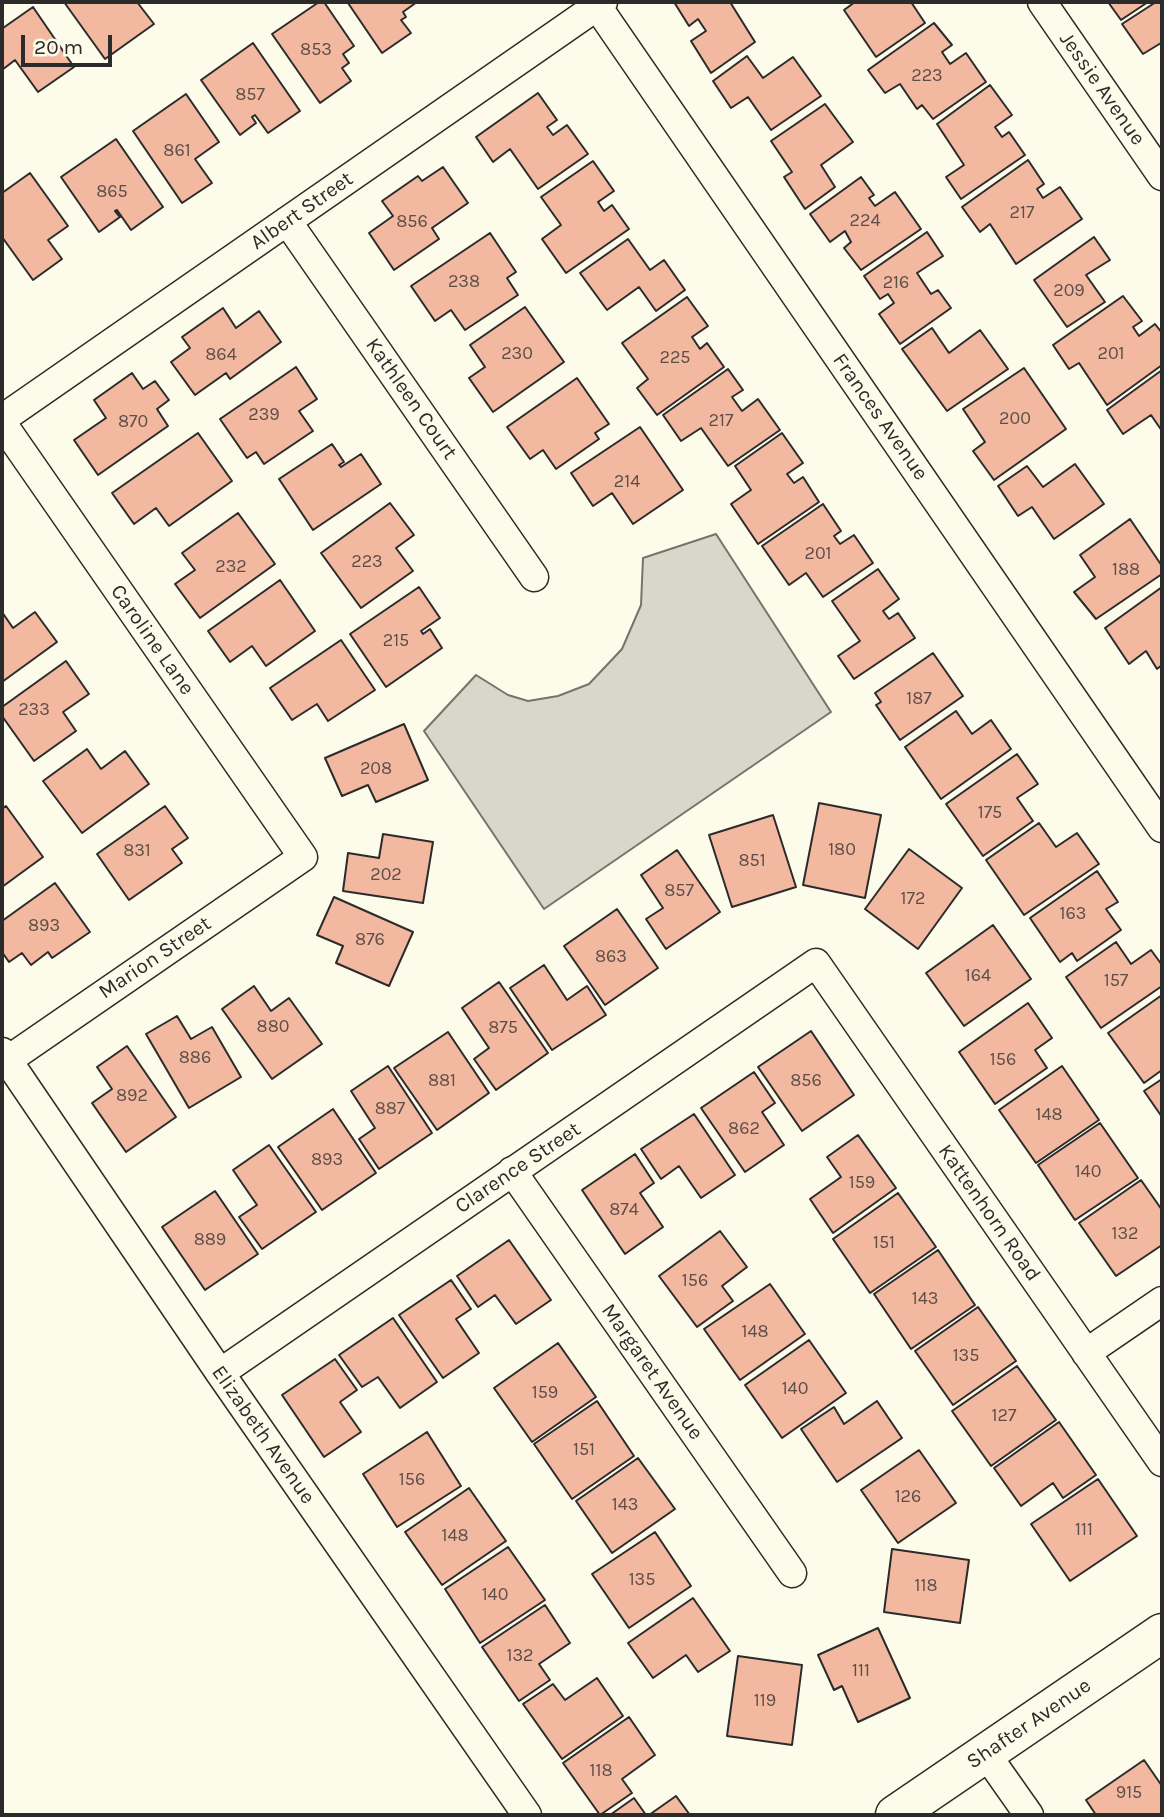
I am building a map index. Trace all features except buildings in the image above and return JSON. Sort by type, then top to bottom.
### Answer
[{"type":"main road","name":"Shafter Avenue","points":[[895,1815],[1162,1633]]},
{"type":"street","name":"Jessie Avenue","points":[[1042,2],[1161,172]]},
{"type":"street","name":"Albert Street","points":[[2,421],[600,4]]},
{"type":"street","name":"Frances Avenue","points":[[600,4],[1162,828]]},
{"type":"street","name":"Kathleen Court","points":[[287,221],[534,577]]},
{"type":"street","name":"Caroline Lane","points":[[2,421],[303,857]]},
{"type":"street","name":"Marion Street","points":[[5,1056],[303,857]]},
{"type":"street","name":"Clarence Street","points":[[220,1373],[816,963]]},
{"type":"street","name":"Kattenhorn Road","points":[[816,963],[1162,1462]]},
{"type":"street","name":"Elizabeth Avenue","points":[[5,1056],[220,1373],[527,1815]]},
{"type":"street","name":"Margaret Avenue","points":[[512,1171],[792,1573]]},
{"type":"street","points":[[1086,1353],[1162,1301]]},
{"type":"street","points":[[986,1754],[1029,1815]]},
{"type":"shaded area","points":[[716,534],[831,712],[544,909],[424,731],[476,675],[508,695],[528,701],[558,696],[589,684],[622,649],[641,605],[643,558]]}]
